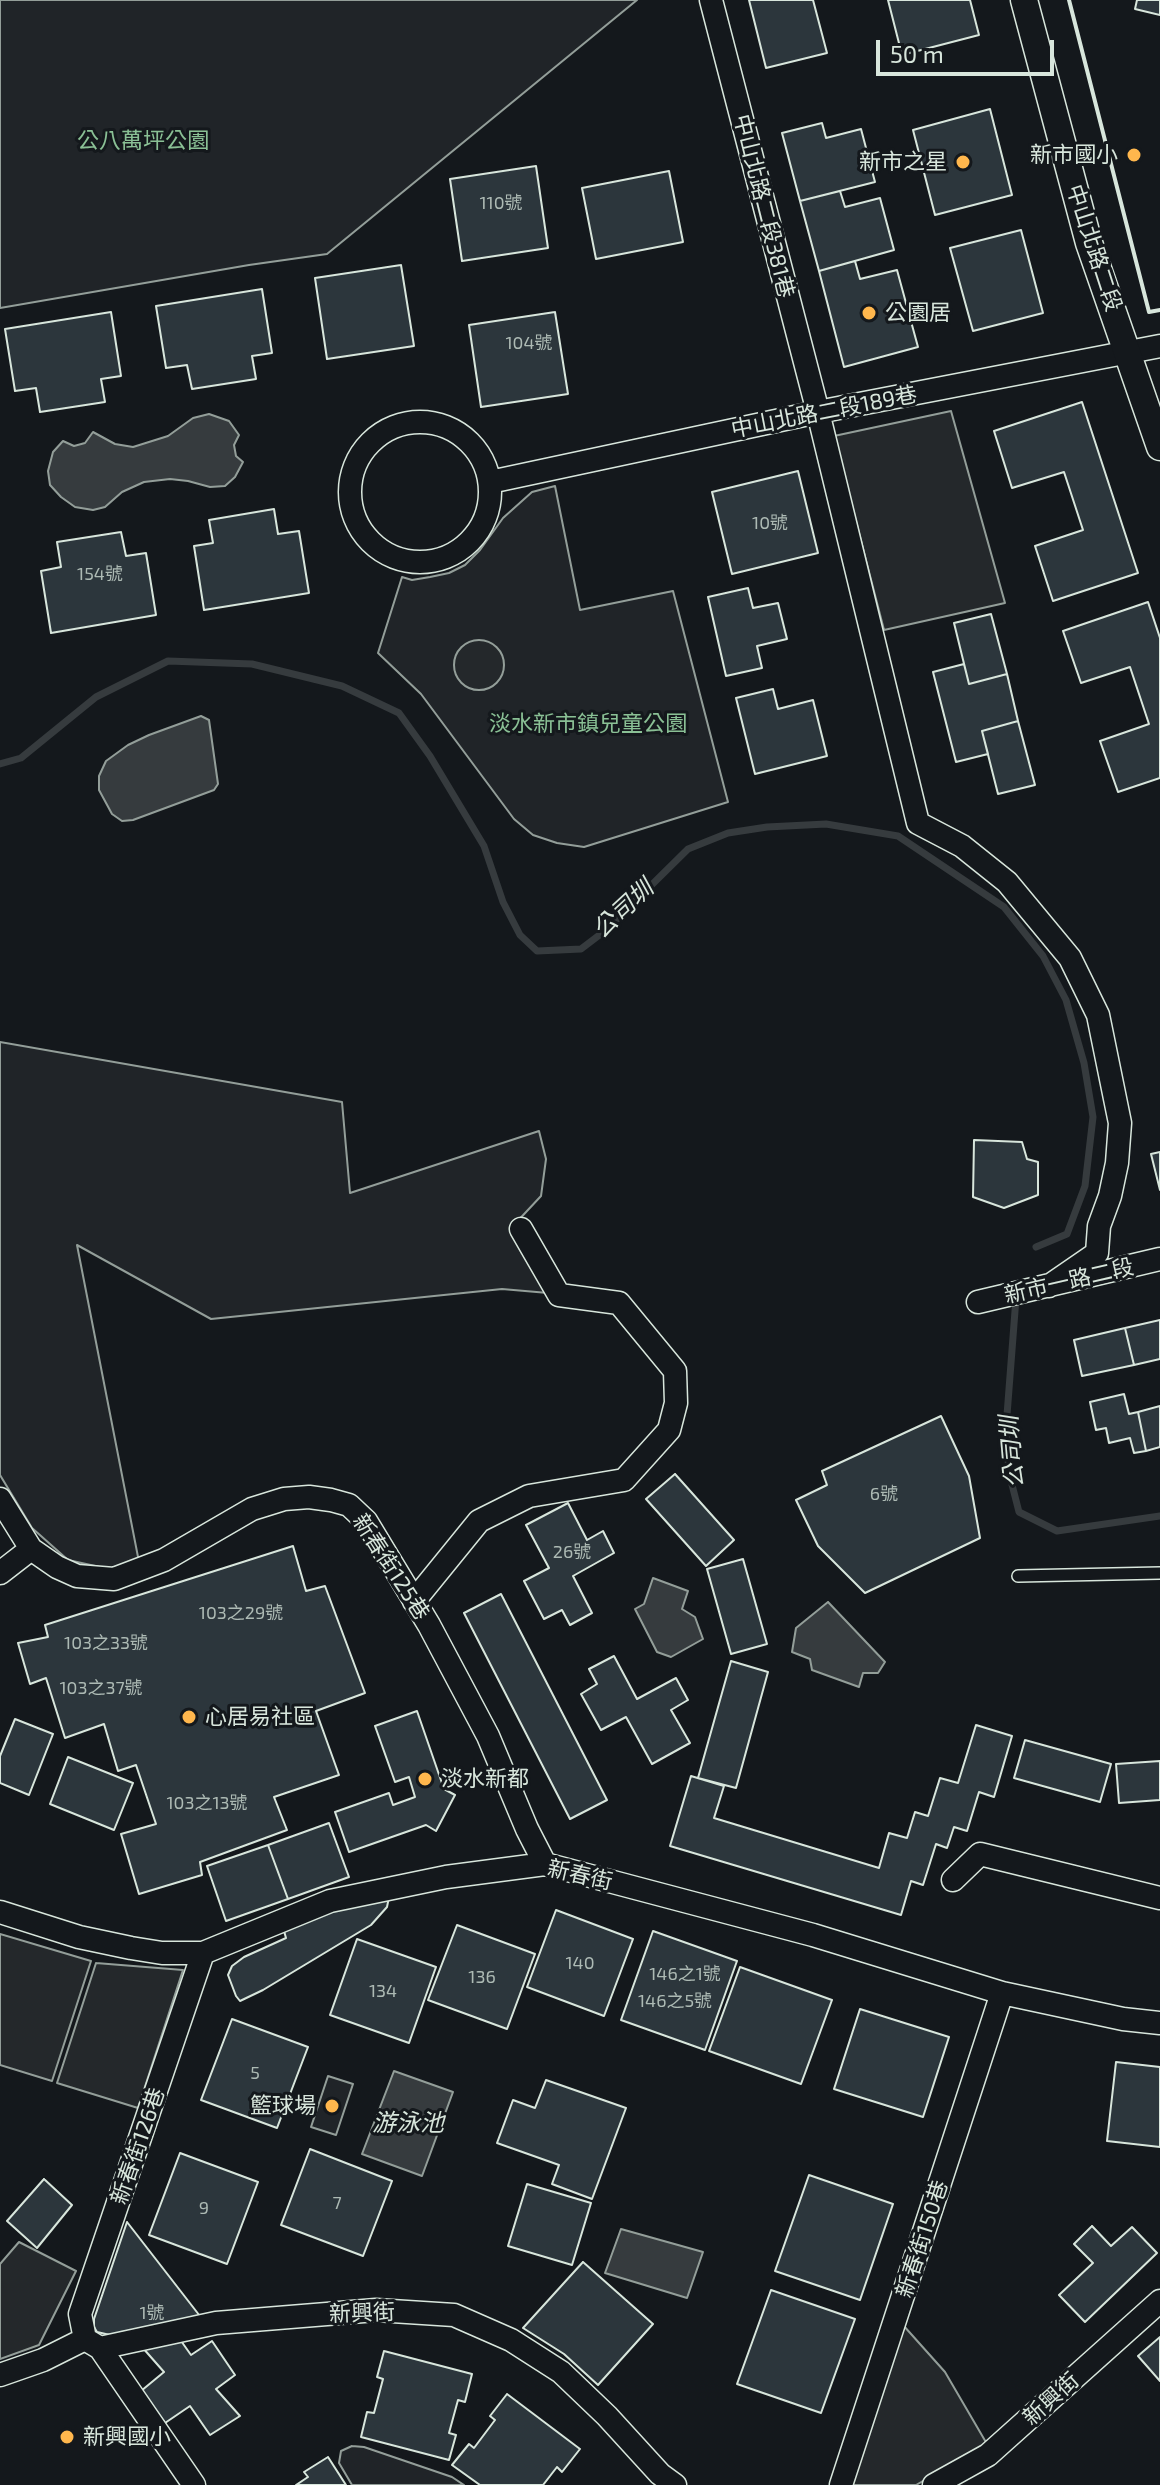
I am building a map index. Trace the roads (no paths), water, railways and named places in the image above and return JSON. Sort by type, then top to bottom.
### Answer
[{"type":"street","name":"中山北路二段381巷","points":[[711,0],[818,412],[918,823],[962,846],[1007,882],[1070,958],[1098,1015],[1120,1123],[1117,1163],[1099,1226],[1097,1253],[1049,1286]]},
{"type":"street","name":"中山北路二段","points":[[1024,0],[1089,243],[1160,447]]},
{"type":"street","name":"中山北路二段189巷","points":[[490,482],[818,412],[1160,346]]},
{"type":"street","points":[[422,422],[446,427],[467,440],[482,459],[490,482],[490,504],[483,525],[469,543],[451,555],[430,562],[408,562],[378,548],[356,523],[350,502],[351,478],[360,455],[387,431],[422,422]]},
{"type":"street","points":[[414,1601],[479,1521],[529,1496],[624,1480],[669,1430],[676,1403],[675,1371],[619,1303],[559,1295],[521,1229]]},
{"type":"street","name":"新市一路二段","points":[[978,1302],[1160,1259]]},
{"type":"street","name":"新春街125巷","points":[[0,1499],[31,1549],[77,1576],[114,1579],[164,1560],[252,1509],[284,1499],[309,1497],[349,1505],[366,1521],[488,1736],[545,1864]]},
{"type":"street","points":[[0,1573],[31,1549]]},
{"type":"street","points":[[953,1880],[980,1854],[1160,1898]]},
{"type":"street","name":"新春街","points":[[0,1912],[79,1937],[131,1948],[162,1953],[203,1953],[330,1901],[446,1877],[545,1864],[813,1935],[1002,1993],[1123,2019],[1160,2023]]},
{"type":"street","name":"新春街126巷","points":[[92,2344],[80,2314],[203,1953]]},
{"type":"street","name":"新春街150巷","points":[[841,2485],[1002,1993]]},
{"type":"street","name":"新興街","points":[[934,2485],[988,2455],[1160,2301]]},
{"type":"street","name":"新興街","points":[[0,2375],[92,2344],[216,2323],[376,2310],[454,2315],[511,2340],[561,2372],[660,2474],[675,2485]]},
{"type":"street","points":[[92,2344],[194,2485]]},
{"type":"lane","points":[[1018,1576],[1160,1573]]},
{"type":"water","points":[[209,414],[229,421],[239,435],[234,445],[236,456],[243,462],[235,477],[225,486],[210,487],[170,479],[144,482],[122,492],[105,507],[93,510],[75,507],[50,485],[48,471],[53,452],[63,441],[74,446],[85,443],[93,432],[115,444],[133,447],[168,436],[193,418]]},
{"type":"water","points":[[201,716],[209,720],[218,784],[214,790],[133,820],[122,821],[112,814],[99,790],[99,776],[106,761],[149,735]]},
{"type":"water","points":[[653,1578],[688,1591],[682,1609],[695,1617],[703,1639],[671,1657],[657,1652],[635,1609],[644,1604]]},
{"type":"water","points":[[828,1602],[885,1662],[878,1673],[863,1673],[859,1687],[812,1670],[810,1659],[792,1652],[796,1628]]},
{"type":"water","name":"游泳池","points":[[394,2071],[453,2092],[422,2176],[362,2154]]},
{"type":"water","points":[[621,2229],[703,2252],[687,2298],[605,2273]]},
{"type":"waterway","name":"公司圳","points":[[0,764],[21,758],[96,697],[168,661],[252,664],[342,686],[399,713],[430,756],[484,846],[503,902],[520,935],[537,951],[581,949],[606,930],[688,849],[728,833],[767,827],[826,824],[898,836],[1004,907],[1043,956],[1066,1000],[1084,1063],[1093,1117],[1085,1186],[1067,1234],[1036,1247]]},
{"type":"waterway","name":"公司圳","points":[[1016,1298],[1006,1428],[1009,1473],[1019,1512],[1057,1531],[1160,1516]]},
{"type":"place","name":"新市國小","points":[[1134,155]]},
{"type":"place","name":"新市之星","points":[[963,162]]},
{"type":"place","name":"公園居","points":[[869,313]]},
{"type":"place","name":"心居易社區","points":[[189,1717]]},
{"type":"place","name":"淡水新都","points":[[425,1779]]},
{"type":"place","name":"籃球場","points":[[332,2106]]},
{"type":"place","name":"新興國小","points":[[67,2437]]},
{"type":"park label","name":"公八萬坪公園","points":[[143,141]]},
{"type":"park label","name":"淡水新市鎮兒童公園","points":[[588,724]]}]
